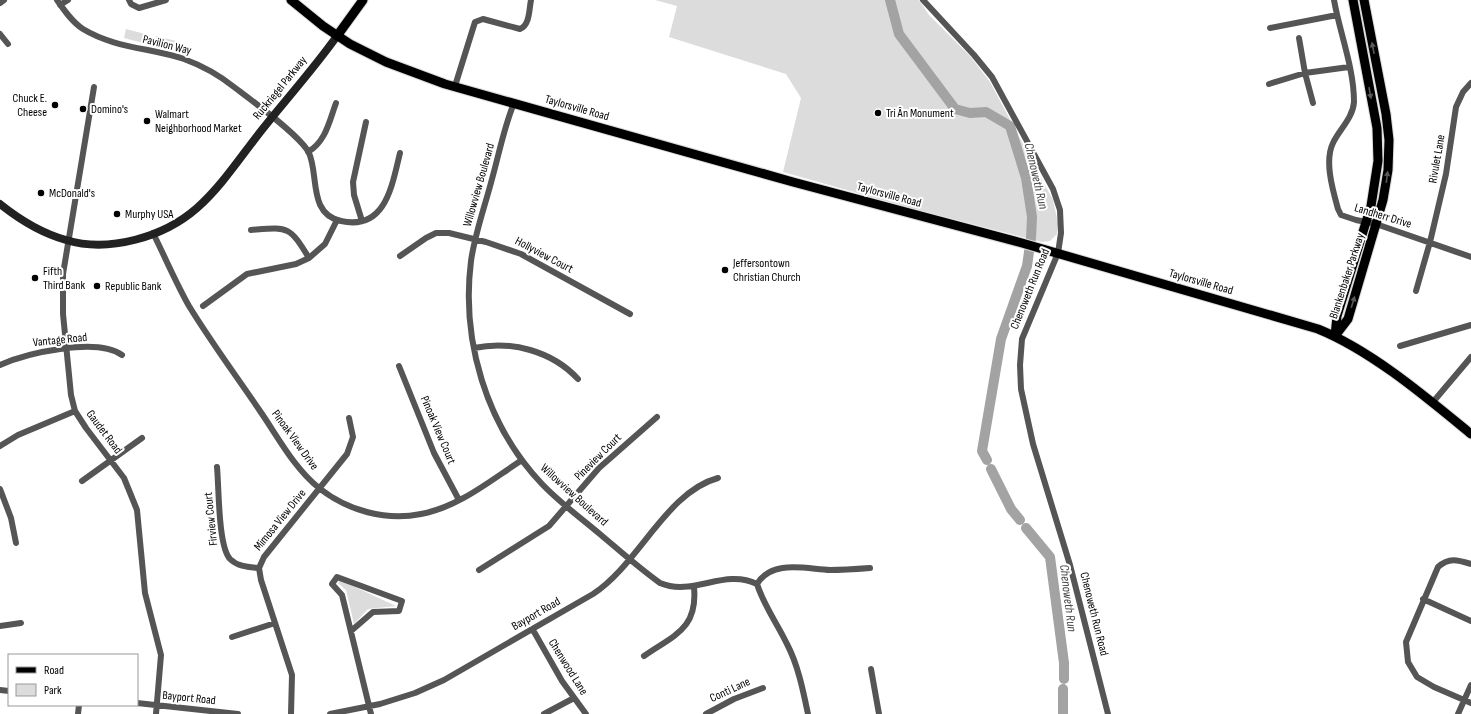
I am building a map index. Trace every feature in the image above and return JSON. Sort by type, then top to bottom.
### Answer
[{"type":"main road","name":"Taylorsville Road","points":[[291,0],[337,36],[386,62],[455,86],[1022,243],[1302,324],[1335,336],[1348,342],[1434,402],[1471,434]]},
{"type":"main road","name":"Ruckriegel Parkway","points":[[0,204],[29,225],[69,241],[112,243],[143,237],[183,218],[207,198],[337,36],[363,0]]},
{"type":"main road","name":"Blankenbaker Parkway","points":[[1335,336],[1337,316],[1374,194],[1378,143],[1353,0]]},
{"type":"main road","name":"Blankenbaker Parkway","points":[[1335,336],[1348,319],[1386,187],[1389,140],[1386,114],[1364,0]]},
{"type":"street","points":[[0,3],[4,0]]},
{"type":"street","points":[[58,2],[68,0]]},
{"type":"street","points":[[129,0],[131,4],[139,8],[166,0]]},
{"type":"street","points":[[455,86],[475,22],[483,19],[520,29],[525,27],[527,23],[531,0]]},
{"type":"street","name":"Chenoweth Run Road","points":[[922,0],[974,55],[992,77],[1053,189],[1061,218],[1061,233],[1058,254],[1024,332],[1020,356],[1021,389],[1033,444],[1070,565],[1108,714]]},
{"type":"street","name":"Landherr Drive","points":[[1334,0],[1349,67],[1354,103],[1346,122],[1332,144],[1330,166],[1336,200],[1341,214],[1365,223],[1376,224],[1471,257]]},
{"type":"street","name":"Pavilion Way","points":[[58,2],[75,23],[91,32],[117,43],[183,59],[203,66],[223,78],[272,117],[301,141],[308,152]]},
{"type":"street","points":[[1270,28],[1337,15]]},
{"type":"street","points":[[0,34],[8,44]]},
{"type":"street","points":[[1299,38],[1305,73],[1313,103]]},
{"type":"street","points":[[1269,84],[1305,73],[1349,67]]},
{"type":"street","name":"Rivulet Lane","points":[[1416,291],[1430,242],[1446,174],[1456,107],[1463,92],[1471,83]]},
{"type":"street","name":"Gaudet Road","points":[[94,87],[62,290],[66,348],[71,395],[75,411],[86,428],[112,460],[127,484],[137,510],[145,593],[161,655],[156,714]]},
{"type":"street","points":[[336,103],[324,137],[308,152],[314,168],[316,195],[324,210],[337,220],[347,222],[362,221],[371,217],[383,207],[390,190],[400,154]]},
{"type":"street","name":"Willowview Boulevard","points":[[514,103],[475,240],[469,287],[469,312],[480,376],[501,427],[522,460],[542,484],[567,507],[660,582],[674,587],[694,586],[727,578],[744,579],[757,584]]},
{"type":"street","points":[[362,221],[354,195],[353,182],[366,122]]},
{"type":"street","points":[[202,306],[247,274],[296,264],[309,258],[325,244],[337,220]]},
{"type":"street","points":[[251,230],[280,228],[288,230],[296,237],[309,258]]},
{"type":"street","name":"Pinoak View Drive","points":[[152,233],[190,306],[286,450],[303,472],[320,488],[339,501],[353,508],[366,512],[394,516],[421,514],[434,511],[459,500],[522,460]]},
{"type":"street","name":"Hollyview Court","points":[[400,256],[436,233],[449,233],[502,246],[521,254],[630,314]]},
{"type":"street","points":[[1400,346],[1471,325]]},
{"type":"street","points":[[474,348],[498,344],[521,347],[537,352],[565,367],[578,379]]},
{"type":"street","name":"Vantage Road","points":[[0,365],[31,354],[66,348],[107,348],[122,354]]},
{"type":"street","points":[[1434,402],[1471,357]]},
{"type":"street","name":"Pinoak View Court","points":[[399,366],[434,453],[459,500]]},
{"type":"street","points":[[0,446],[18,435],[75,411]]},
{"type":"street","name":"Pineview Court","points":[[479,570],[539,534],[549,526],[567,507],[599,468],[657,417]]},
{"type":"street","name":"Mimosa View Drive","points":[[291,714],[292,675],[261,580],[259,568],[264,557],[350,449],[353,437],[349,418]]},
{"type":"street","points":[[82,481],[142,438]]},
{"type":"street","name":"Firview Court","points":[[217,467],[222,535],[226,553],[239,565],[259,568]]},
{"type":"street","name":"Bayport Road","points":[[330,714],[370,706],[415,693],[444,680],[533,630],[612,580],[684,496],[699,485],[718,478]]},
{"type":"street","points":[[0,489],[11,518],[16,543]]},
{"type":"street","points":[[1471,564],[1453,559],[1442,564],[1436,571],[1406,642],[1408,662],[1417,677],[1434,688],[1471,703]]},
{"type":"street","points":[[808,714],[799,675],[788,644],[762,602],[757,584],[771,572],[786,567],[830,570],[870,568]]},
{"type":"street","points":[[351,631],[373,612],[399,611],[402,601],[337,577],[332,584],[342,595],[371,714]]},
{"type":"street","points":[[644,656],[688,623],[695,608],[694,586]]},
{"type":"street","points":[[1423,599],[1471,621]]},
{"type":"street","points":[[0,626],[21,623]]},
{"type":"street","points":[[232,637],[275,623]]},
{"type":"street","name":"Chenwood Lane","points":[[533,630],[574,698],[586,714]]},
{"type":"street","points":[[871,669],[879,714]]},
{"type":"street","points":[[1458,714],[1471,685]]},
{"type":"street","name":"Conti Lane","points":[[706,714],[734,699],[763,688]]},
{"type":"street","points":[[544,714],[574,698]]},
{"type":"street","name":"Bayport Road","points":[[138,703],[238,714]]},
{"type":"green space","points":[[655,0],[919,0],[929,15],[970,56],[990,82],[1053,200],[1058,223],[1057,234],[1050,241],[1042,242],[925,212],[783,172],[801,98],[786,74],[669,37],[677,6]]},
{"type":"green space","points":[[126,29],[145,34],[143,43],[124,38]]},
{"type":"green space","points":[[156,36],[176,41],[174,50],[154,45]]},
{"type":"green space","points":[[340,580],[396,606],[368,609],[354,624],[346,590],[338,583]]},
{"type":"waterway","name":"Chenoweth Run","points":[[890,0],[899,34],[955,109],[970,113],[986,112],[1010,126],[1026,178],[1032,217],[1031,238],[1027,266],[1001,339],[982,451],[987,460]]},
{"type":"waterway","name":"Chenoweth Run","points":[[991,469],[1011,509],[1020,520]]},
{"type":"waterway","name":"Chenoweth Run","points":[[1026,528],[1050,557],[1064,663],[1064,679]]},
{"type":"waterway","name":"Chenoweth Run","points":[[1063,689],[1063,714]]},
{"type":"place","name":"Chuck E. Cheese","points":[[55,105]]},
{"type":"place","name":"Domino's","points":[[83,109]]},
{"type":"place","name":"Tri Ân Monument","points":[[878,113]]},
{"type":"place","name":"Walmart Neighborhood Market","points":[[147,121]]},
{"type":"place","name":"McDonald's","points":[[41,193]]},
{"type":"place","name":"Murphy USA","points":[[117,214]]},
{"type":"place","name":"Jeffersontown Christian Church","points":[[725,270]]},
{"type":"place","name":"Fifth Third Bank","points":[[35,278]]},
{"type":"place","name":"Republic Bank","points":[[97,286]]}]
